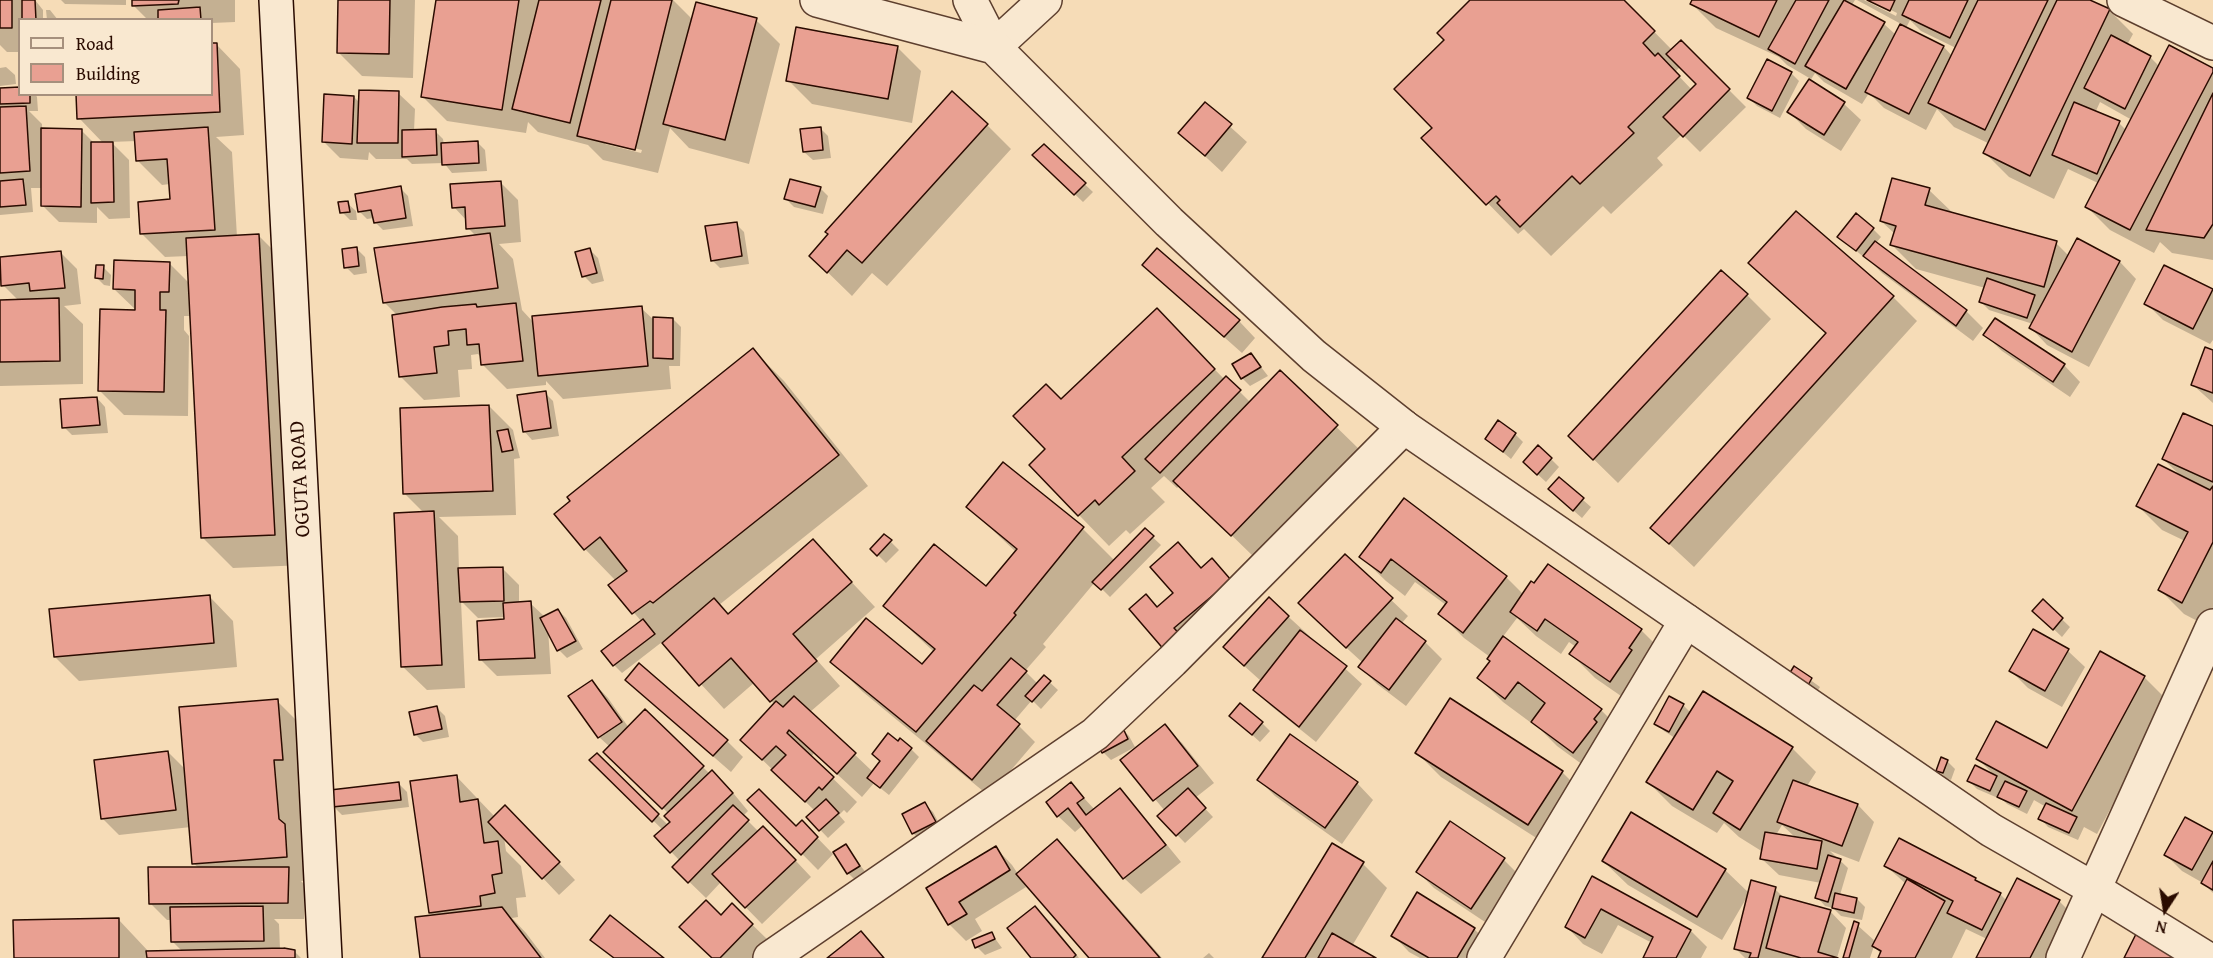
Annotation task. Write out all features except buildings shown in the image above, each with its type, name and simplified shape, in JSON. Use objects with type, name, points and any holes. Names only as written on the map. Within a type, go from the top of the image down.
[{"type":"street","name":"OGUTA ROAD","points":[[276,0],[325,958]]},
{"type":"street","points":[[817,0],[994,47]]},
{"type":"street","points":[[970,0],[994,47],[1178,230],[1314,356],[1404,426],[1991,830],[2094,889],[2206,958]]},
{"type":"street","points":[[994,47],[1045,0]]},
{"type":"street","points":[[2124,0],[2213,43]]},
{"type":"street","points":[[770,958],[1095,734],[1172,661],[1404,426]]},
{"type":"street","points":[[1484,958],[1686,621]]},
{"type":"street","points":[[2063,958],[2213,626]]}]
